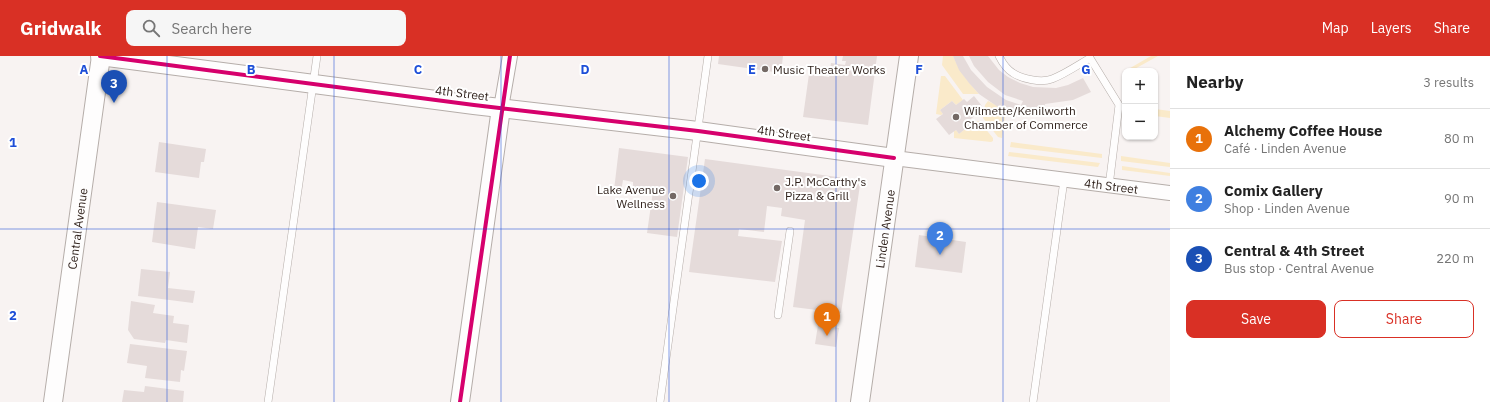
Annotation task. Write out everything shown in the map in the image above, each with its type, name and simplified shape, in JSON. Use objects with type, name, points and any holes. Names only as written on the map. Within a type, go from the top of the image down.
[{"type":"street","name":"4th Street","points":[[101,56],[501,108],[698,131],[894,158],[1170,193]]},
{"type":"street","name":"Central Avenue","points":[[53,402],[101,56]]},
{"type":"street","points":[[460,402],[501,108],[510,56]]},
{"type":"street","name":"Linden Avenue","points":[[860,402],[909,56]]},
{"type":"lane","points":[[268,402],[317,56]]},
{"type":"lane","points":[[660,402],[708,56]]},
{"type":"lane","points":[[999,56],[1005,66],[1013,73],[1024,78],[1043,80],[1051,80],[1090,58],[1119,106],[1109,186]]},
{"type":"lane","points":[[1033,402],[1064,180]]},
{"type":"lane","points":[[778,315],[790,231]]},
{"type":"shaded area","points":[[943,56],[953,56],[964,76],[979,94],[963,94],[942,65]]},
{"type":"shaded area","points":[[1151,56],[1158,56],[1136,68],[1130,68]]},
{"type":"shaded area","points":[[941,76],[945,76],[963,100],[956,105],[952,101],[940,110],[943,114],[941,115],[936,114]]},
{"type":"shaded area","points":[[988,101],[1006,110],[1002,138],[998,137],[983,118],[985,105]]},
{"type":"shaded area","points":[[1158,109],[1170,111],[1170,118],[1158,116]]},
{"type":"shaded area","points":[[975,121],[979,121],[993,138],[993,141],[954,138],[954,131],[956,130],[959,134]]},
{"type":"shaded area","points":[[1011,142],[1102,154],[1102,158],[1010,147]]},
{"type":"shaded area","points":[[1009,152],[1100,163],[1098,167],[1008,156]]},
{"type":"shaded area","points":[[1121,156],[1170,163],[1170,167],[1121,161]]},
{"type":"shaded area","points":[[1122,166],[1170,173],[1170,176],[1122,170]]},
{"type":"building","name":"Music Theater Works","points":[[719,56],[783,56],[781,73],[718,64]]},
{"type":"building","points":[[843,56],[877,56],[868,125],[803,117],[809,74],[829,77],[831,63],[845,65],[846,61],[842,61]]},
{"type":"building","points":[[953,56],[963,56],[971,70],[987,87],[1006,100],[1021,105],[1023,101],[1005,95],[988,82],[974,66],[969,56],[988,56],[999,70],[1008,77],[1033,87],[1056,88],[1068,85],[1083,78],[1091,92],[1073,100],[1045,104],[1045,114],[1020,111],[1019,115],[998,107],[979,94],[959,70]]},
{"type":"building","name":"Wilmette/Kenilworth Chamber of Commerce","points":[[974,96],[982,106],[974,111],[977,114],[967,122],[970,125],[959,134],[956,130],[949,135],[936,119],[943,114],[940,110],[952,101],[956,105],[964,99],[967,102]]},
{"type":"building","points":[[159,142],[206,149],[204,162],[201,162],[199,178],[155,172]]},
{"type":"building","points":[[619,148],[688,157],[677,237],[647,233],[653,191],[633,189],[633,182],[623,180],[621,192],[614,190]]},
{"type":"building","points":[[705,159],[852,179],[860,185],[841,313],[793,307],[805,220],[781,216],[782,208],[767,206],[764,232],[739,229],[738,236],[782,241],[775,282],[689,272]]},
{"type":"building","points":[[157,202],[216,210],[213,229],[198,227],[195,249],[152,242]]},
{"type":"building","points":[[919,235],[966,242],[962,273],[915,267]]},
{"type":"building","points":[[141,269],[170,272],[168,288],[195,291],[193,303],[138,296]]},
{"type":"building","points":[[131,301],[155,305],[153,313],[174,316],[173,323],[189,325],[187,343],[166,340],[165,343],[134,339],[128,330]]},
{"type":"building","points":[[818,325],[839,328],[836,347],[815,344]]},
{"type":"building","points":[[130,344],[187,351],[184,371],[181,370],[180,382],[145,378],[147,366],[127,363]]},
{"type":"building","points":[[145,386],[184,391],[183,402],[122,402],[124,390],[144,392]]},
{"type":"cycle path","points":[[100,56],[474,105],[698,131],[894,158]]},
{"type":"cycle path","points":[[460,402],[510,56]]},
{"type":"place","name":"Music Theater Works","points":[[765,69]]},
{"type":"place","name":"Central & 4th Street","points":[[114,103]]},
{"type":"place","name":"Wilmette/Kenilworth Chamber of Commerce","points":[[956,117]]},
{"type":"place","name":"J.P. McCarthy's Pizza & Grill","points":[[777,188]]},
{"type":"place","name":"Lake Avenue Wellness","points":[[673,196]]},
{"type":"place","name":"Comix Gallery","points":[[940,255]]},
{"type":"place","name":"Alchemy Coffee House","points":[[827,336]]}]
